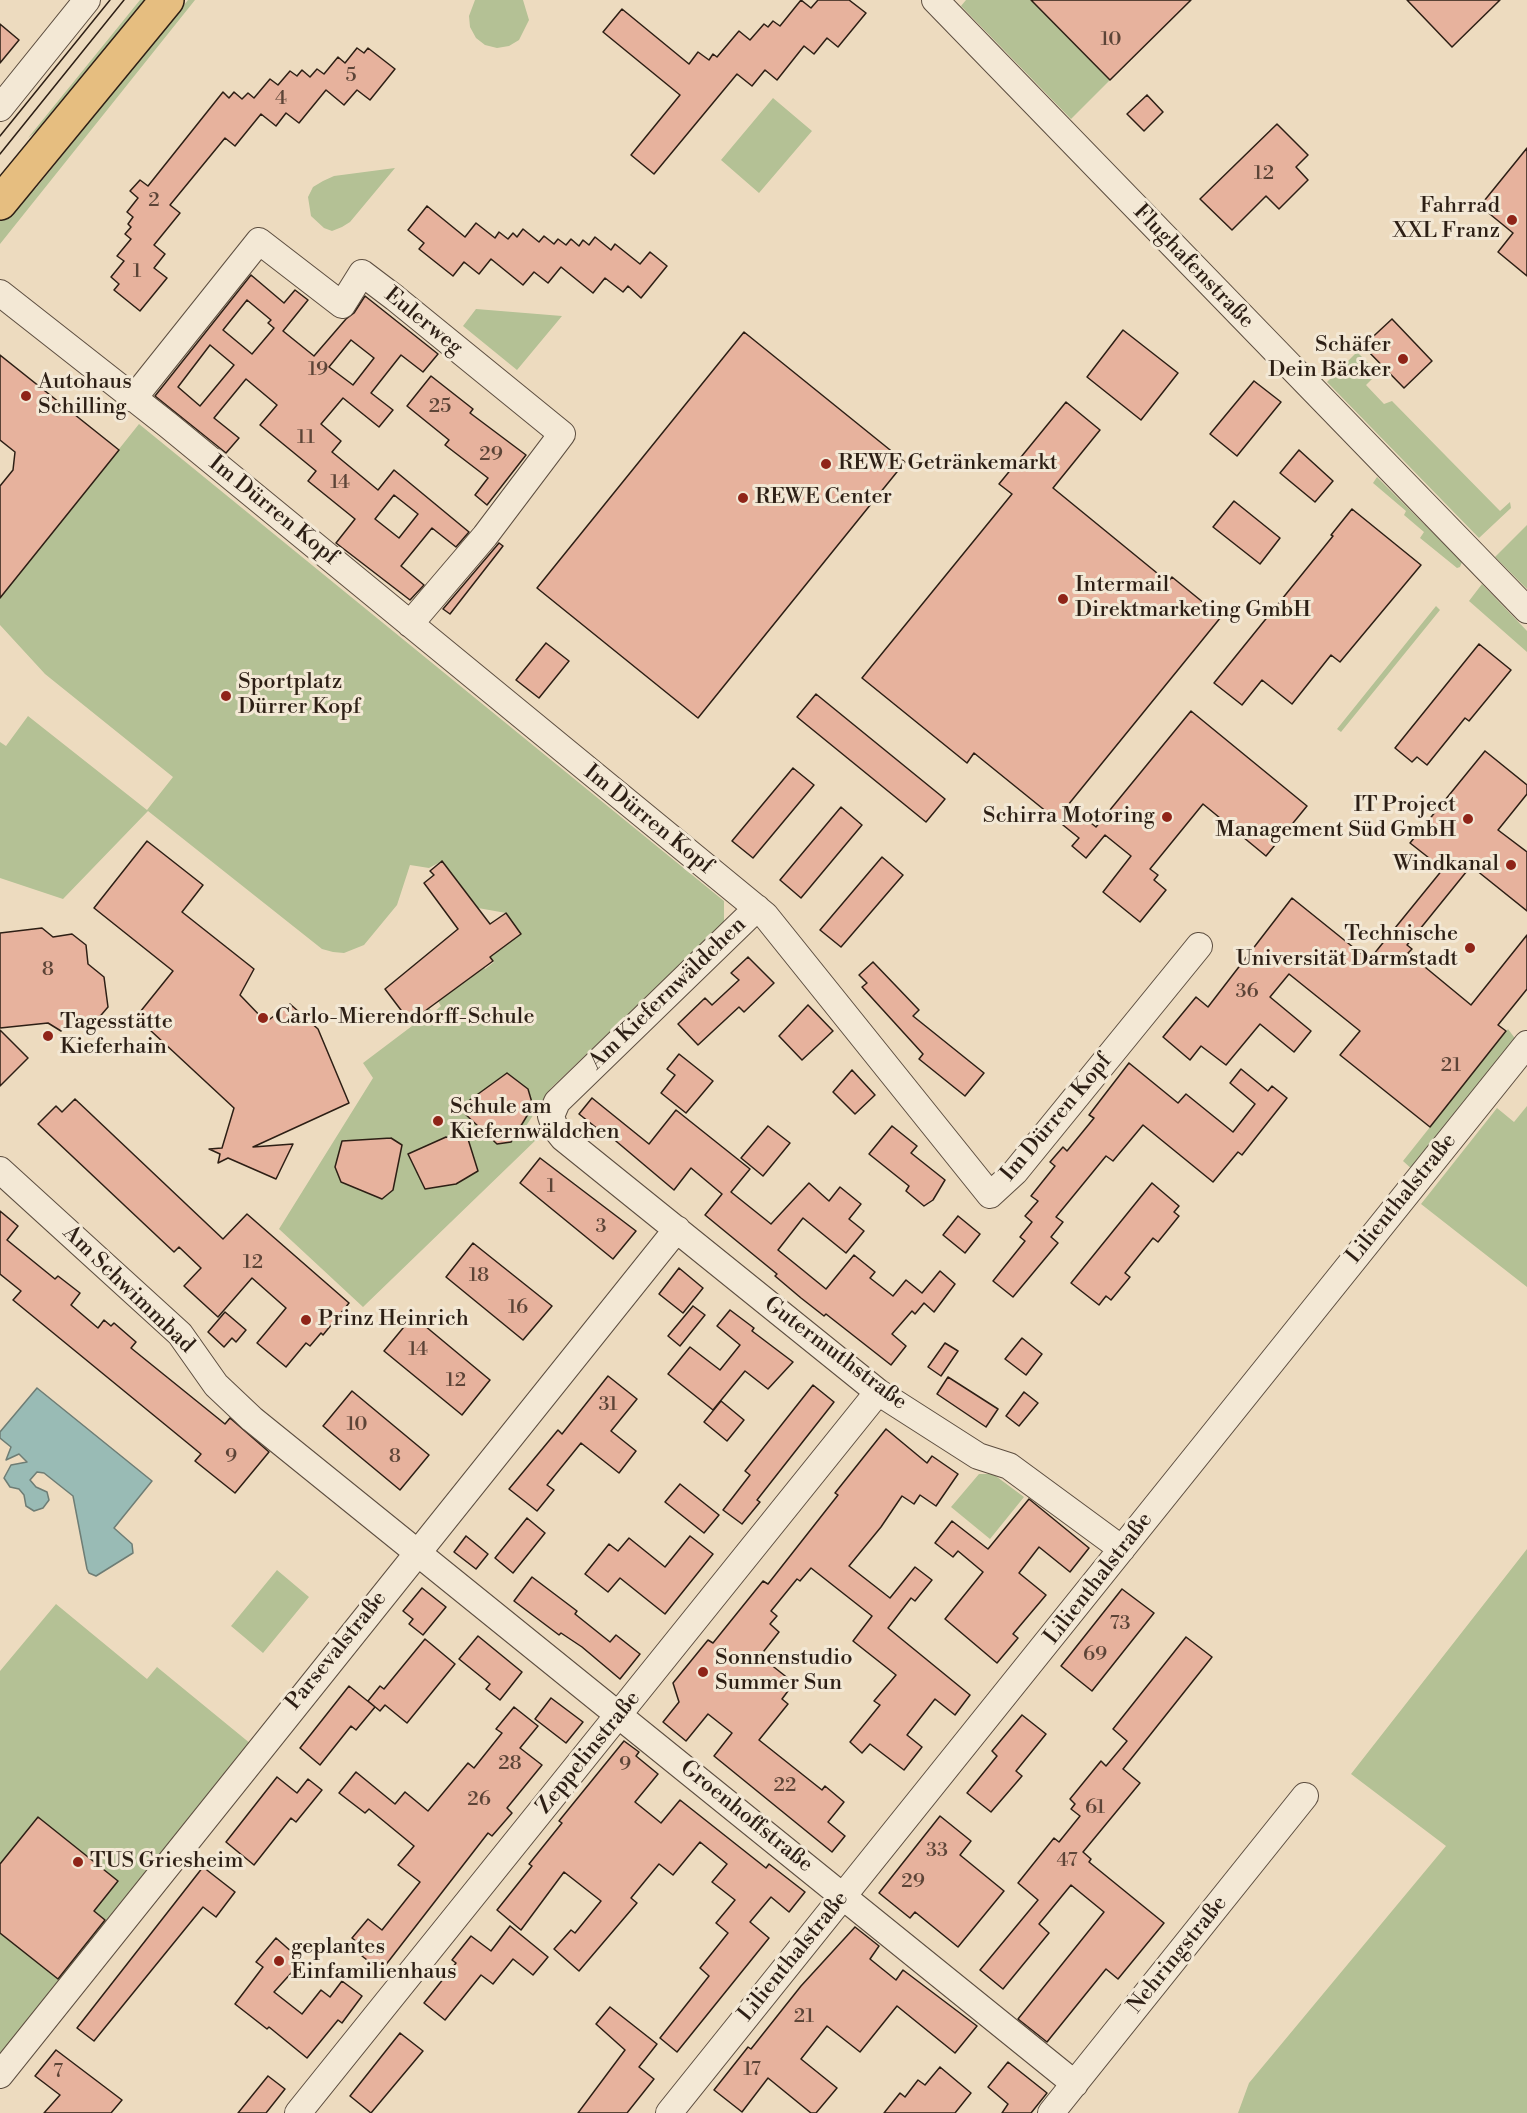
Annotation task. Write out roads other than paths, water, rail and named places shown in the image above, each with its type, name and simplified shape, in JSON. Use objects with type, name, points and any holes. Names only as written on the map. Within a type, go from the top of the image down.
[{"type":"main road","points":[[0,203],[167,0]]},
{"type":"street","points":[[0,108],[87,0]]},
{"type":"street","name":"Flughafenstraße","points":[[935,0],[1527,610]]},
{"type":"street","name":"Eulerweg","points":[[133,399],[259,241],[342,304],[362,273],[451,343],[562,434],[485,536],[410,624]]},
{"type":"street","name":"Im Dürren Kopf","points":[[0,293],[133,399],[168,424],[757,908],[785,937],[990,1195],[1015,1172],[1199,946]]},
{"type":"street","name":"Am Kiefernwäldchen","points":[[563,1138],[552,1120],[552,1111],[557,1102],[757,908]]},
{"type":"street","name":"Lilienthalstraße","points":[[669,2113],[1527,1044]]},
{"type":"street","name":"Gutermuthstraße","points":[[563,1138],[878,1392],[978,1456],[1009,1466],[1122,1549]]},
{"type":"street","name":"Am Schwimmbad","points":[[0,1170],[180,1334],[216,1385],[231,1401],[417,1552]]},
{"type":"street","name":"Parsevalstraße","points":[[0,2075],[676,1229]]},
{"type":"street","name":"Zeppelinstraße","points":[[298,2113],[878,1392]]},
{"type":"street","name":"Groenhoffstraße","points":[[417,1552],[1074,2084]]},
{"type":"street","name":"Nehringstraße","points":[[1051,2113],[1305,1796]]},
{"type":"water","points":[[37,1388],[152,1481],[114,1528],[132,1544],[133,1553],[96,1576],[89,1573],[87,1569],[73,1496],[44,1473],[37,1472],[30,1480],[36,1487],[47,1492],[49,1500],[43,1508],[34,1511],[26,1506],[24,1495],[19,1489],[10,1487],[4,1478],[11,1465],[27,1462],[19,1454],[6,1460],[11,1447],[0,1438],[0,1432]]},
{"type":"tram line","points":[[0,136],[110,0]]},
{"type":"tram line","points":[[0,154],[124,0]]},
{"type":"place","name":"Fahrrad XXL Franz","points":[[1512,220]]},
{"type":"place","name":"Schäfer Dein Bäcker","points":[[1403,359]]},
{"type":"place","name":"Autohaus Schilling","points":[[26,396]]},
{"type":"place","name":"REWE Getränkemarkt","points":[[826,464]]},
{"type":"place","name":"REWE Center","points":[[743,498]]},
{"type":"place","name":"Intermail Direktmarketing GmbH","points":[[1063,599]]},
{"type":"place","name":"Sportplatz Dürrer Kopf","points":[[226,696]]},
{"type":"place","name":"Schirra Motoring","points":[[1167,817]]},
{"type":"place","name":"IT Project Management Süd GmbH","points":[[1468,819]]},
{"type":"place","name":"Windkanal","points":[[1511,865]]},
{"type":"place","name":"Technische Universität Darmstadt","points":[[1470,948]]},
{"type":"place","name":"Carlo-Mierendorff-Schule","points":[[263,1018]]},
{"type":"place","name":"Tagesstätte Kieferhain","points":[[48,1036]]},
{"type":"place","name":"Schule am Kiefernwäldchen","points":[[438,1121]]},
{"type":"place","name":"Prinz Heinrich","points":[[306,1320]]},
{"type":"place","name":"Sonnenstudio Summer Sun","points":[[703,1672]]},
{"type":"place","name":"TUS Griesheim","points":[[78,1862]]},
{"type":"place","name":"geplantes Einfamilienhaus","points":[[279,1961]]}]
